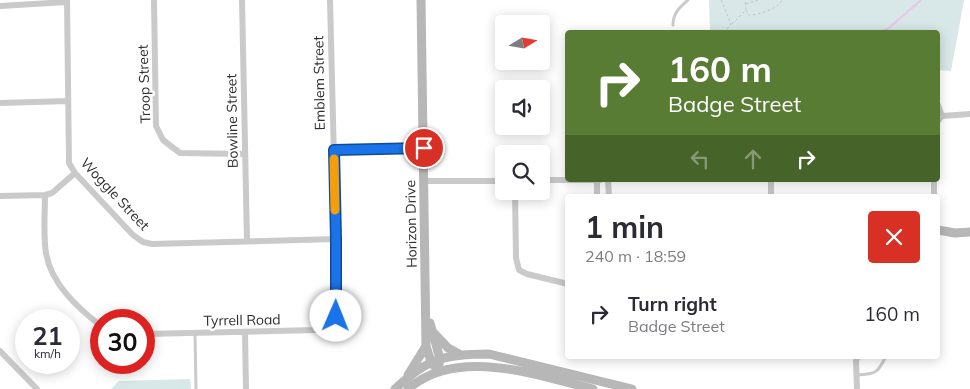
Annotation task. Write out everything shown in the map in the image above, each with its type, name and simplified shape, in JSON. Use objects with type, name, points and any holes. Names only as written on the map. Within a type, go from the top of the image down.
[{"type":"main road","name":"Horizon Drive","points":[[421,0],[426,346],[436,360]]},
{"type":"main road","points":[[940,230],[955,233],[970,232]]},
{"type":"main road","name":"Horizon Drive","points":[[426,298],[439,372]]},
{"type":"main road","points":[[430,328],[448,348],[459,354]]},
{"type":"main road","points":[[407,378],[426,346]]},
{"type":"main road","points":[[395,389],[407,378],[436,360],[459,354],[489,354],[632,389]]},
{"type":"main road","points":[[408,389],[439,372],[471,366],[488,366],[516,371],[593,389]]},
{"type":"street","name":"Troop Street","points":[[154,0],[156,126],[163,140],[180,153],[244,154]]},
{"type":"street","name":"Bowline Street","points":[[242,0],[247,241]]},
{"type":"street","name":"Emblem Street","points":[[330,0],[336,316]]},
{"type":"street","points":[[0,6],[67,1]]},
{"type":"street","name":"Woggle Street","points":[[67,1],[69,163],[74,173],[133,235],[143,242],[152,244],[336,239]]},
{"type":"street","points":[[0,103],[68,101]]},
{"type":"street","points":[[940,119],[970,114]]},
{"type":"street","points":[[334,150],[424,148]]},
{"type":"street","points":[[0,196],[45,195],[52,193],[74,173]]},
{"type":"street","points":[[550,180],[565,180]]},
{"type":"street","points":[[424,182],[495,181]]},
{"type":"street","points":[[45,195],[46,253],[53,275],[90,317]]},
{"type":"street","points":[[515,200],[516,258],[519,270],[527,274],[565,283]]},
{"type":"street","name":"Tyrrell Road","points":[[155,334],[316,330],[324,329],[336,316]]},
{"type":"street","points":[[245,332],[246,389]]},
{"type":"street","points":[[0,351],[36,389]]},
{"type":"street","points":[[857,359],[857,389]]},
{"type":"lane","points":[[673,25],[676,10],[688,0]]},
{"type":"lane","points":[[195,333],[196,389]]},
{"type":"lane","points":[[856,375],[872,374],[879,370],[884,359]]},
{"type":"path","points":[[721,0],[732,24]]},
{"type":"path","points":[[745,0],[746,10],[749,15],[759,14],[779,5],[782,0]]},
{"type":"path","points":[[746,4],[758,0]]},
{"type":"path","points":[[728,30],[746,10]]},
{"type":"shaded area","points":[[709,0],[964,0],[951,71],[940,70],[940,30],[710,30]]},
{"type":"shaded area","points":[[190,379],[191,389],[111,389],[119,381]]},
{"type":"waterway","points":[[884,30],[921,0]]},
{"type":"slow traffic","points":[[334,159],[335,210]]},
{"type":"route","points":[[336,316],[334,150],[424,148]]}]
